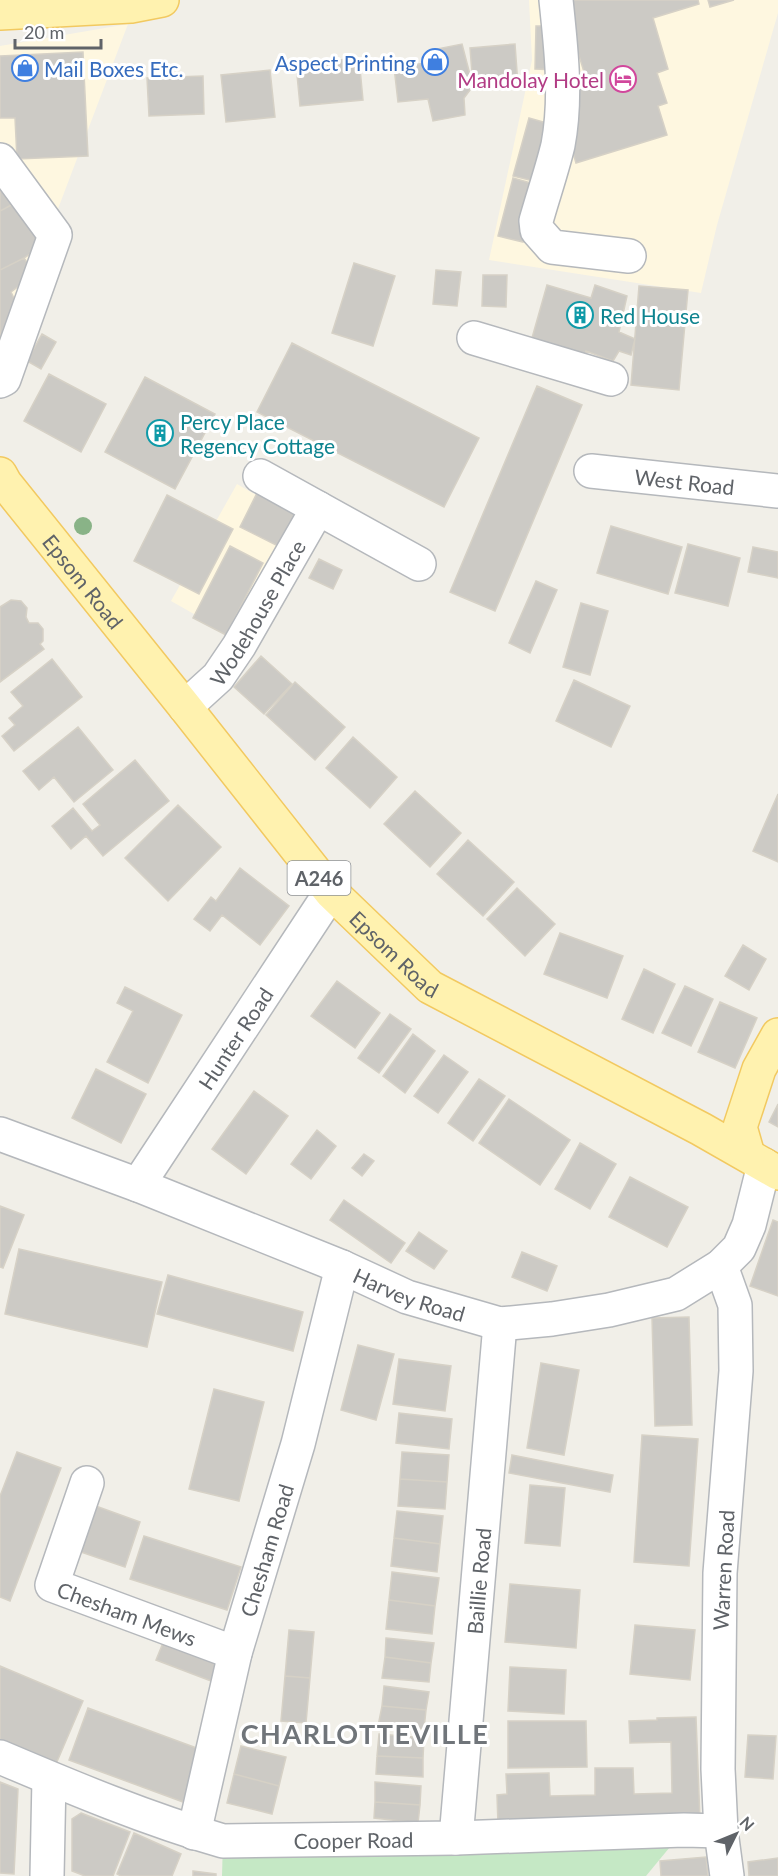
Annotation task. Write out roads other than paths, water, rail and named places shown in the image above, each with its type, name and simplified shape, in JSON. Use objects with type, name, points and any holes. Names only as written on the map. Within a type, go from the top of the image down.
[{"type":"main road","points":[[0,13],[131,6],[162,0]]},
{"type":"main road","name":"Epsom Road","points":[[0,474],[331,892],[430,987],[763,1164]]},
{"type":"main road","points":[[763,1164],[740,1127],[759,1069],[778,1035]]},
{"type":"street","points":[[556,0],[563,67],[558,144],[536,221],[537,230],[552,247],[629,256]]},
{"type":"street","points":[[0,160],[55,235],[3,379],[0,381]]},
{"type":"street","points":[[474,338],[610,379]]},
{"type":"street","name":"West Road","points":[[591,471],[778,491]]},
{"type":"street","points":[[260,476],[419,564]]},
{"type":"street","name":"Wodehouse Place","points":[[185,707],[218,677],[239,646],[318,508]]},
{"type":"street","name":"Hunter Road","points":[[138,1185],[331,892]]},
{"type":"street","name":"Harvey Road","points":[[0,1134],[138,1185],[342,1267],[407,1297],[500,1324],[609,1310],[676,1294],[721,1266],[739,1248],[749,1225],[763,1164]]},
{"type":"street","name":"Warren Road","points":[[721,1266],[735,1305],[736,1371],[720,1573],[718,1769],[721,1831],[727,1876]]},
{"type":"street","name":"Chesham Road","points":[[194,1833],[236,1653],[298,1444],[342,1267]]},
{"type":"street","name":"Baillie Road","points":[[456,1838],[500,1324]]},
{"type":"street","name":"Chesham Mews","points":[[87,1483],[52,1585],[236,1653]]},
{"type":"street","name":"Cooper Road","points":[[0,1757],[194,1833],[223,1841],[721,1831]]},
{"type":"street","points":[[47,1876],[49,1778]]},
{"type":"place","name":"Aspect Printing","points":[[435,62]]},
{"type":"place","name":"Mail Boxes Etc.","points":[[25,68]]},
{"type":"place","name":"Mandolay Hotel","points":[[623,79]]},
{"type":"place","name":"Red House","points":[[580,315]]},
{"type":"place","name":"Percy Place Regency Cottage","points":[[160,433]]},
{"type":"district","name":"CHARLOTTEVILLE","points":[[365,1733]]}]
